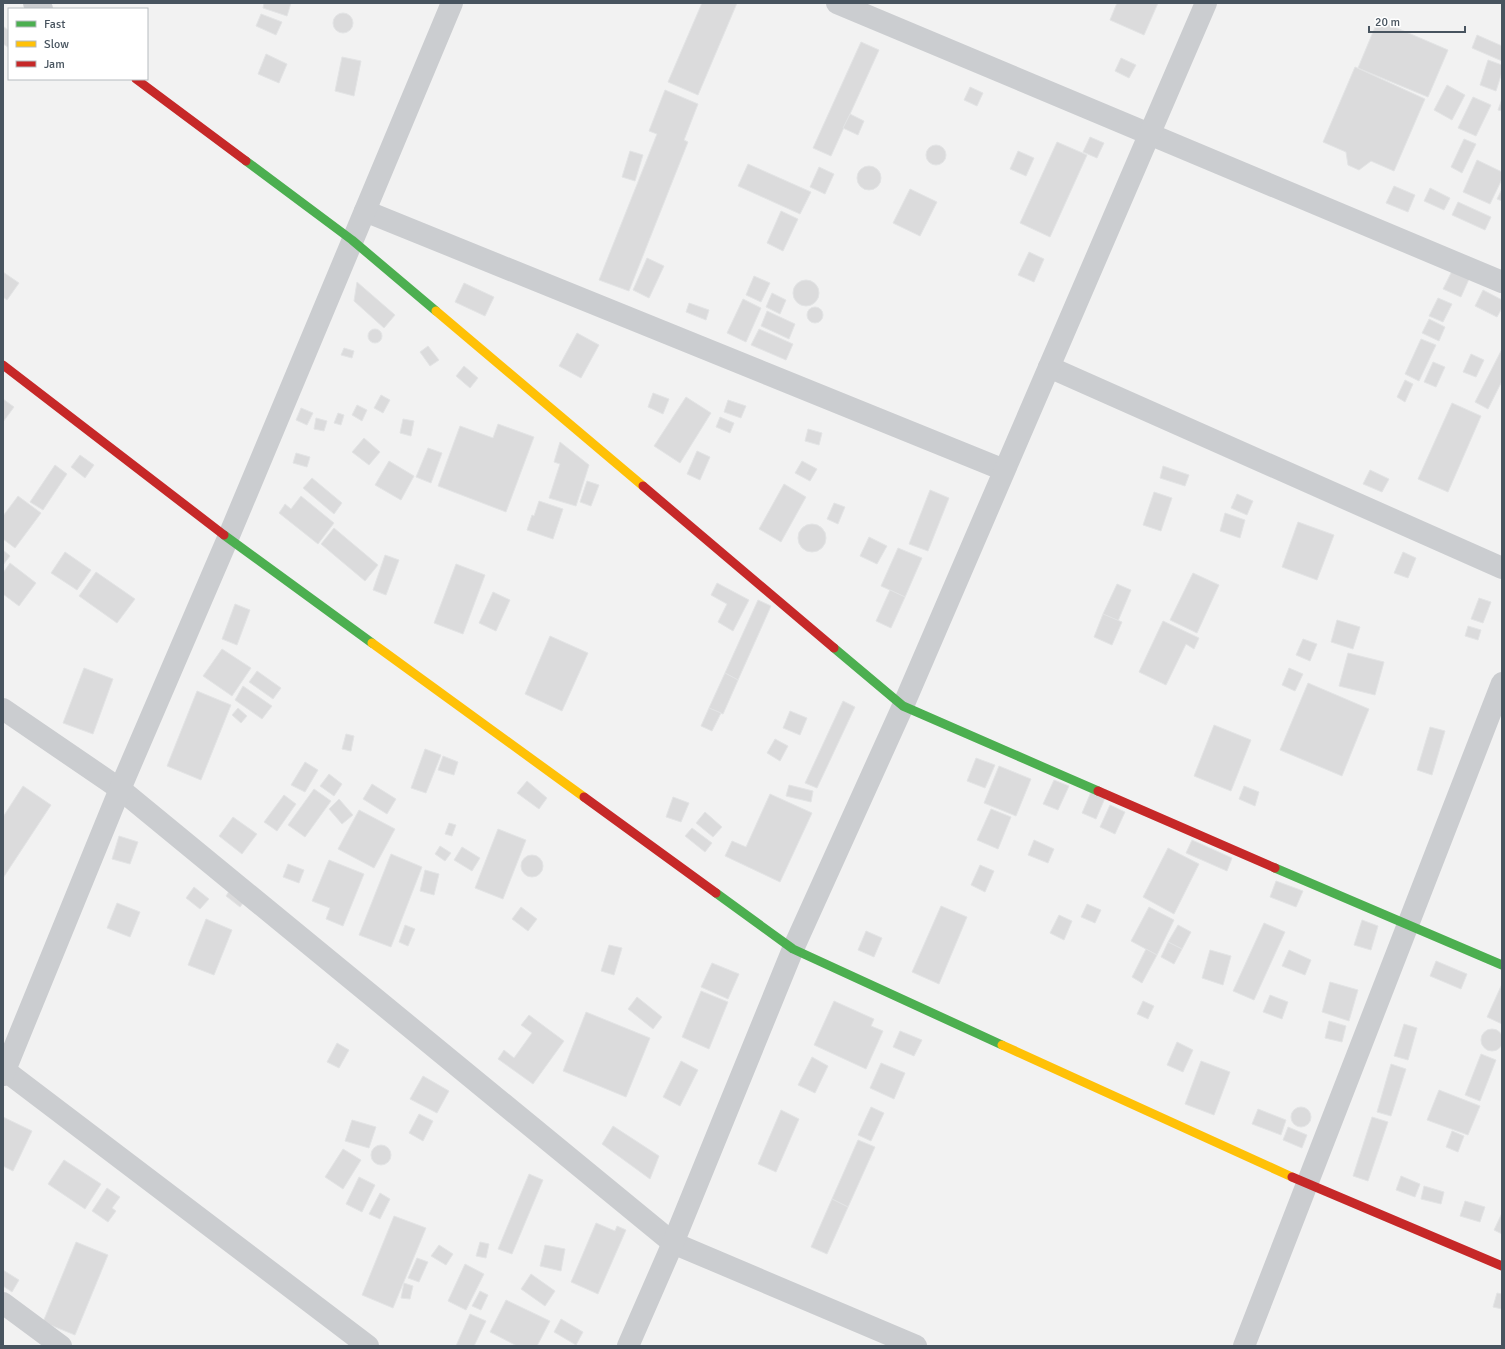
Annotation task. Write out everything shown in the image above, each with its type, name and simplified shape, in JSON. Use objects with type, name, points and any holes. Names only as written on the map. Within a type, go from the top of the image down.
[{"type":"street","points":[[368,1346],[4,1071],[120,789],[228,538],[452,3]]},
{"type":"street","points":[[837,3],[1502,282]]},
{"type":"street","points":[[628,1346],[673,1243],[793,949],[903,706],[1206,3]]},
{"type":"street","points":[[137,80],[352,240],[903,706],[1276,869],[1502,965]]},
{"type":"street","points":[[365,211],[1004,470]]},
{"type":"street","points":[[3,365],[228,538],[793,949],[1307,1184],[1502,1266]]},
{"type":"street","points":[[1049,367],[1502,568]]},
{"type":"street","points":[[1244,1346],[1502,683]]},
{"type":"street","points":[[3,709],[120,789],[673,1243],[916,1346]]},
{"type":"street","points":[[3,1303],[61,1346]]},
{"type":"building","points":[[264,3],[291,3],[287,16],[263,8]]},
{"type":"building","points":[[702,3],[737,3],[698,95],[668,82]]},
{"type":"building","points":[[1117,3],[1158,3],[1144,35],[1110,20]]},
{"type":"building","points":[[343,13],[350,16],[353,23],[350,30],[343,33],[336,30],[333,23],[336,16]]},
{"type":"building","points":[[261,14],[282,22],[276,35],[256,26]]},
{"type":"building","points":[[1378,20],[1448,50],[1428,97],[1358,68]]},
{"type":"building","points":[[3,26],[8,30],[8,47],[3,44]]},
{"type":"building","points":[[1477,35],[1502,46],[1502,61],[1472,48]]},
{"type":"building","points":[[861,42],[879,50],[831,156],[813,148]]},
{"type":"building","points":[[266,54],[287,64],[279,83],[258,74]]},
{"type":"building","points":[[342,57],[361,61],[354,96],[335,91]]},
{"type":"building","points":[[1121,58],[1136,65],[1129,78],[1115,71]]},
{"type":"building","points":[[1488,60],[1502,65],[1502,72],[1496,91],[1480,85]]},
{"type":"building","points":[[1355,67],[1425,99],[1394,171],[1371,161],[1359,170],[1348,165],[1346,152],[1323,142]]},
{"type":"building","points":[[1447,85],[1465,95],[1452,120],[1434,110]]},
{"type":"building","points":[[970,87],[983,93],[977,106],[964,100]]},
{"type":"building","points":[[665,90],[698,104],[684,140],[688,142],[629,291],[599,280],[657,134],[649,131]]},
{"type":"building","points":[[1473,97],[1491,105],[1476,136],[1458,128]]},
{"type":"building","points":[[1502,99],[1502,111],[1498,110]]},
{"type":"building","points":[[850,114],[864,121],[858,135],[843,128]]},
{"type":"building","points":[[1090,137],[1104,143],[1097,158],[1083,152]]},
{"type":"building","points":[[1464,139],[1476,144],[1462,173],[1451,167]]},
{"type":"building","points":[[1057,142],[1087,155],[1050,237],[1020,223]]},
{"type":"building","points":[[936,145],[943,148],[946,155],[943,162],[936,165],[929,162],[926,155],[929,148]]},
{"type":"building","points":[[630,151],[643,155],[635,181],[622,177]]},
{"type":"building","points":[[1018,151],[1034,158],[1026,176],[1010,169]]},
{"type":"building","points":[[1477,160],[1502,172],[1502,179],[1490,204],[1463,192]]},
{"type":"building","points":[[748,164],[811,192],[800,214],[738,186]]},
{"type":"building","points":[[869,166],[878,169],[881,178],[878,187],[869,190],[860,187],[857,178],[860,169]]},
{"type":"building","points":[[819,167],[834,174],[825,194],[810,187]]},
{"type":"building","points":[[1394,186],[1415,195],[1408,212],[1386,203]]},
{"type":"building","points":[[1430,188],[1450,198],[1444,210],[1424,201]]},
{"type":"building","points":[[910,189],[937,202],[920,236],[893,223]]},
{"type":"building","points":[[1502,189],[1502,201],[1497,199]]},
{"type":"building","points":[[1458,202],[1491,217],[1485,230],[1452,215]]},
{"type":"building","points":[[781,211],[798,219],[783,251],[767,243]]},
{"type":"building","points":[[1029,252],[1044,259],[1034,282],[1018,275]]},
{"type":"building","points":[[647,258],[664,266],[649,298],[633,290]]},
{"type":"building","points":[[1452,271],[1469,279],[1461,297],[1443,289]]},
{"type":"building","points":[[3,272],[19,283],[7,300],[3,297]]},
{"type":"building","points":[[754,276],[770,283],[761,302],[746,295]]},
{"type":"building","points":[[806,280],[815,284],[819,293],[815,302],[806,306],[797,302],[793,293],[797,284]]},
{"type":"building","points":[[357,282],[395,315],[384,328],[354,301]]},
{"type":"building","points":[[464,283],[494,297],[485,316],[455,302]]},
{"type":"building","points":[[1483,290],[1502,300],[1502,308],[1497,317],[1475,306]]},
{"type":"building","points":[[772,293],[786,300],[780,314],[766,307]]},
{"type":"building","points":[[1438,298],[1452,304],[1443,322],[1429,316]]},
{"type":"building","points":[[743,299],[761,308],[746,342],[727,333]]},
{"type":"building","points":[[689,303],[709,310],[706,320],[686,312]]},
{"type":"building","points":[[815,307],[821,309],[823,315],[821,321],[815,323],[809,321],[807,315],[809,309]]},
{"type":"building","points":[[767,311],[795,324],[789,339],[761,326]]},
{"type":"building","points":[[1429,319],[1445,327],[1439,341],[1422,333]]},
{"type":"building","points":[[372,329],[378,329],[382,333],[382,339],[378,343],[372,343],[368,339],[368,333]]},
{"type":"building","points":[[759,329],[793,344],[786,360],[751,345]]},
{"type":"building","points":[[577,333],[599,345],[581,378],[559,366]]},
{"type":"building","points":[[1421,339],[1436,345],[1419,381],[1405,374]]},
{"type":"building","points":[[428,346],[439,360],[430,366],[420,352]]},
{"type":"building","points":[[344,348],[354,351],[352,358],[341,355]]},
{"type":"building","points":[[1502,349],[1502,381],[1488,409],[1475,402]]},
{"type":"building","points":[[1471,354],[1484,360],[1476,377],[1463,372]]},
{"type":"building","points":[[1433,362],[1445,367],[1436,387],[1424,382]]},
{"type":"building","points":[[464,366],[478,378],[470,388],[456,376]]},
{"type":"building","points":[[1405,380],[1413,384],[1405,402],[1397,397]]},
{"type":"building","points":[[653,393],[669,399],[663,414],[648,407]]},
{"type":"building","points":[[381,395],[390,400],[383,413],[374,408]]},
{"type":"building","points":[[686,397],[711,413],[680,463],[654,446]]},
{"type":"building","points":[[3,399],[14,407],[3,422]]},
{"type":"building","points":[[728,400],[746,406],[741,418],[724,412]]},
{"type":"building","points":[[1452,403],[1481,416],[1448,492],[1418,479]]},
{"type":"building","points":[[357,405],[367,410],[362,421],[352,415]]},
{"type":"building","points":[[301,408],[313,413],[307,425],[296,420]]},
{"type":"building","points":[[338,413],[344,415],[341,425],[334,423]]},
{"type":"building","points":[[720,417],[734,423],[730,433],[716,427]]},
{"type":"building","points":[[316,418],[327,421],[324,431],[314,429]]},
{"type":"building","points":[[403,419],[414,421],[411,436],[400,433]]},
{"type":"building","points":[[498,424],[534,437],[506,512],[438,486],[460,426],[493,438]]},
{"type":"building","points":[[808,429],[822,433],[819,445],[805,441]]},
{"type":"building","points":[[364,438],[380,452],[369,465],[352,452]]},
{"type":"building","points":[[560,442],[589,465],[576,506],[549,498],[560,464],[554,462]]},
{"type":"building","points":[[428,448],[442,453],[431,483],[416,477]]},
{"type":"building","points":[[697,451],[710,457],[700,480],[687,474]]},
{"type":"building","points":[[296,453],[310,457],[307,467],[293,463]]},
{"type":"building","points":[[80,455],[94,465],[85,478],[71,467]]},
{"type":"building","points":[[389,461],[414,476],[401,500],[375,485]]},
{"type":"building","points":[[802,461],[817,469],[810,481],[795,473]]},
{"type":"building","points":[[55,465],[67,474],[43,510],[30,502]]},
{"type":"building","points":[[1163,466],[1189,475],[1185,486],[1160,478]]},
{"type":"building","points":[[1370,470],[1389,479],[1382,492],[1363,484]]},
{"type":"building","points":[[312,478],[342,503],[334,514],[303,488]]},
{"type":"building","points":[[587,481],[599,485],[591,506],[580,502]]},
{"type":"building","points":[[784,484],[806,497],[781,542],[759,529]]},
{"type":"building","points":[[930,490],[949,498],[928,551],[909,544]]},
{"type":"building","points":[[1154,492],[1172,498],[1161,531],[1143,525]]},
{"type":"building","points":[[1237,494],[1253,501],[1247,515],[1231,508]]},
{"type":"building","points":[[18,496],[41,513],[15,548],[3,539],[3,516]]},
{"type":"building","points":[[301,496],[334,523],[318,544],[279,513],[285,504],[291,509]]},
{"type":"building","points":[[539,501],[563,509],[553,539],[527,530]]},
{"type":"building","points":[[834,503],[845,507],[838,524],[827,519]]},
{"type":"building","points":[[1225,513],[1245,520],[1240,538],[1220,531]]},
{"type":"building","points":[[1298,522],[1334,535],[1317,580],[1282,567]]},
{"type":"building","points":[[812,524],[822,528],[826,538],[822,548],[812,552],[802,548],[798,538],[802,528]]},
{"type":"building","points":[[334,528],[378,565],[365,581],[321,544]]},
{"type":"building","points":[[869,537],[887,546],[877,564],[860,556]]},
{"type":"building","points":[[898,548],[922,558],[905,597],[881,586]]},
{"type":"building","points":[[3,550],[10,556],[3,565]]},
{"type":"building","points":[[65,552],[91,570],[77,590],[51,573]]},
{"type":"building","points":[[1403,552],[1416,558],[1408,578],[1394,573]]},
{"type":"building","points":[[385,555],[399,560],[386,595],[373,590]]},
{"type":"building","points":[[10,563],[36,583],[19,606],[3,594],[3,573]]},
{"type":"building","points":[[456,564],[485,575],[463,634],[434,623]]},
{"type":"building","points":[[96,572],[135,599],[117,623],[79,596]]},
{"type":"building","points":[[1193,573],[1219,585],[1197,633],[1170,620]]},
{"type":"building","points":[[717,583],[749,600],[733,631],[718,622],[727,604],[711,595]]},
{"type":"building","points":[[1117,584],[1131,590],[1118,621],[1103,614]]},
{"type":"building","points":[[890,590],[905,597],[891,628],[876,621]]},
{"type":"building","points":[[493,592],[510,600],[496,631],[479,623]]},
{"type":"building","points":[[1479,598],[1491,602],[1483,623],[1471,619]]},
{"type":"building","points":[[758,600],[771,606],[738,680],[725,673]]},
{"type":"building","points":[[235,604],[250,610],[237,645],[222,639]]},
{"type":"building","points":[[1103,614],[1122,622],[1112,645],[1094,637]]},
{"type":"building","points":[[1337,620],[1360,627],[1353,649],[1331,642]]},
{"type":"building","points":[[1163,621],[1199,638],[1194,649],[1186,644],[1166,685],[1139,672]]},
{"type":"building","points":[[1468,626],[1481,630],[1478,640],[1465,636]]},
{"type":"building","points":[[550,636],[588,653],[562,711],[525,694]]},
{"type":"building","points":[[1303,639],[1317,644],[1310,661],[1296,655]]},
{"type":"building","points":[[222,649],[251,668],[232,696],[203,676]]},
{"type":"building","points":[[1348,653],[1384,662],[1375,695],[1339,686]]},
{"type":"building","points":[[84,668],[113,679],[93,734],[63,723]]},
{"type":"building","points":[[1289,668],[1303,674],[1295,691],[1282,685]]},
{"type":"building","points":[[257,671],[281,688],[273,699],[249,682]]},
{"type":"building","points":[[725,673],[738,680],[723,714],[709,708]]},
{"type":"building","points":[[1308,683],[1369,709],[1342,776],[1280,750]]},
{"type":"building","points":[[243,686],[272,706],[262,719],[235,700]]},
{"type":"building","points":[[197,691],[231,705],[201,780],[167,766]]},
{"type":"building","points":[[843,701],[855,707],[817,788],[805,783]]},
{"type":"building","points":[[238,708],[247,716],[241,723],[232,715]]},
{"type":"building","points":[[709,708],[721,713],[712,731],[701,726]]},
{"type":"building","points":[[790,711],[807,718],[800,735],[783,728]]},
{"type":"building","points":[[1214,725],[1251,740],[1231,791],[1194,776]]},
{"type":"building","points":[[1430,727],[1445,731],[1432,775],[1417,770]]},
{"type":"building","points":[[346,734],[354,736],[351,751],[342,749]]},
{"type":"building","points":[[775,739],[788,746],[780,761],[767,753]]},
{"type":"building","points":[[425,749],[441,755],[426,793],[411,788]]},
{"type":"building","points":[[443,756],[458,762],[454,775],[438,770]]},
{"type":"building","points":[[976,758],[995,765],[985,788],[967,781]]},
{"type":"building","points":[[305,762],[318,770],[305,792],[291,785]]},
{"type":"building","points":[[999,766],[1031,779],[1016,816],[984,803]]},
{"type":"building","points":[[329,774],[342,784],[334,796],[320,786]]},
{"type":"building","points":[[1054,780],[1069,786],[1058,810],[1043,804]]},
{"type":"building","points":[[527,781],[547,798],[539,809],[517,793]]},
{"type":"building","points":[[372,784],[396,799],[387,814],[363,799]]},
{"type":"building","points":[[789,785],[813,791],[811,802],[786,796]]},
{"type":"building","points":[[23,786],[51,805],[3,878],[3,817]]},
{"type":"building","points":[[1244,786],[1259,792],[1255,806],[1239,799]]},
{"type":"building","points":[[314,789],[331,801],[305,837],[288,825]]},
{"type":"building","points":[[1091,792],[1105,798],[1096,819],[1082,813]]},
{"type":"building","points":[[770,794],[812,813],[780,882],[725,856],[732,841],[746,847]]},
{"type":"building","points":[[284,795],[296,804],[277,831],[264,822]]},
{"type":"building","points":[[673,797],[689,803],[681,822],[666,817]]},
{"type":"building","points":[[339,799],[353,815],[342,824],[329,809]]},
{"type":"building","points":[[1110,805],[1125,812],[1115,834],[1100,827]]},
{"type":"building","points":[[991,809],[1011,817],[998,849],[977,840]]},
{"type":"building","points":[[359,810],[395,829],[374,868],[338,849]]},
{"type":"building","points":[[705,812],[722,827],[713,837],[696,823]]},
{"type":"building","points":[[233,817],[257,834],[242,854],[219,836]]},
{"type":"building","points":[[449,823],[456,825],[452,836],[445,834]]},
{"type":"building","points":[[692,828],[712,843],[705,852],[685,836]]},
{"type":"building","points":[[498,829],[526,840],[503,899],[475,888]]},
{"type":"building","points":[[119,836],[138,842],[130,864],[112,859]]},
{"type":"building","points":[[1034,840],[1054,849],[1048,863],[1028,855]]},
{"type":"building","points":[[1192,840],[1232,858],[1227,871],[1186,853]]},
{"type":"building","points":[[440,846],[451,853],[445,861],[435,854]]},
{"type":"building","points":[[462,847],[480,858],[472,871],[454,860]]},
{"type":"building","points":[[1168,848],[1199,864],[1174,914],[1143,897]]},
{"type":"building","points":[[391,854],[422,867],[391,947],[359,935]]},
{"type":"building","points":[[532,855],[540,858],[543,866],[540,874],[532,877],[524,874],[521,866],[524,858]]},
{"type":"building","points":[[329,860],[364,874],[343,926],[326,919],[330,908],[312,901]]},
{"type":"building","points":[[288,864],[304,870],[299,883],[283,877]]},
{"type":"building","points":[[980,865],[994,871],[985,892],[971,885]]},
{"type":"building","points":[[425,870],[439,874],[434,895],[420,891]]},
{"type":"building","points":[[1276,881],[1303,891],[1296,907],[1270,897]]},
{"type":"building","points":[[194,887],[209,899],[200,909],[186,898]]},
{"type":"building","points":[[232,887],[247,898],[240,907],[226,896]]},
{"type":"building","points":[[117,903],[140,912],[130,937],[107,928]]},
{"type":"building","points":[[1087,904],[1101,910],[1095,923],[1081,917]]},
{"type":"building","points":[[941,906],[967,917],[939,984],[912,972]]},
{"type":"building","points":[[521,907],[537,919],[528,931],[512,919]]},
{"type":"building","points":[[1149,907],[1174,920],[1157,955],[1131,941]]},
{"type":"building","points":[[1059,915],[1072,921],[1064,940],[1050,933]]},
{"type":"building","points":[[206,919],[232,930],[214,975],[188,965]]},
{"type":"building","points":[[1362,920],[1378,926],[1371,950],[1354,945]]},
{"type":"building","points":[[1264,923],[1285,932],[1254,1000],[1233,991]]},
{"type":"building","points":[[405,925],[415,929],[408,946],[399,942]]},
{"type":"building","points":[[1178,925],[1191,932],[1182,949],[1168,942]]},
{"type":"building","points":[[866,931],[882,938],[874,957],[858,950]]},
{"type":"building","points":[[1168,942],[1182,949],[1174,964],[1161,957]]},
{"type":"building","points":[[609,945],[622,948],[614,975],[601,971]]},
{"type":"building","points":[[1146,949],[1157,955],[1142,983],[1132,977]]},
{"type":"building","points":[[1210,950],[1231,956],[1223,985],[1202,978]]},
{"type":"building","points":[[1289,950],[1311,960],[1305,975],[1282,966]]},
{"type":"building","points":[[1436,961],[1467,974],[1461,989],[1430,976]]},
{"type":"building","points":[[712,963],[739,974],[728,999],[701,987]]},
{"type":"building","points":[[1330,982],[1358,990],[1349,1021],[1322,1012]]},
{"type":"building","points":[[1502,984],[1502,1024],[1487,1017]]},
{"type":"building","points":[[701,991],[728,1002],[709,1049],[682,1037]]},
{"type":"building","points":[[1270,995],[1288,1002],[1282,1019],[1263,1012]]},
{"type":"building","points":[[637,997],[662,1017],[653,1029],[628,1009]]},
{"type":"building","points":[[834,1001],[874,1019],[871,1026],[883,1031],[866,1069],[814,1045]]},
{"type":"building","points":[[1143,1001],[1154,1006],[1148,1019],[1137,1014]]},
{"type":"building","points":[[586,1012],[650,1038],[626,1097],[563,1071]]},
{"type":"building","points":[[529,1015],[564,1041],[533,1084],[498,1059],[504,1050],[514,1058],[532,1033],[521,1025]]},
{"type":"building","points":[[1329,1021],[1346,1026],[1342,1042],[1325,1038]]},
{"type":"building","points":[[1404,1024],[1417,1028],[1408,1060],[1394,1056]]},
{"type":"building","points":[[1492,1029],[1500,1032],[1503,1040],[1500,1048],[1492,1051],[1484,1048],[1481,1040],[1484,1032]]},
{"type":"building","points":[[900,1031],[922,1040],[914,1056],[893,1047]]},
{"type":"building","points":[[1177,1042],[1193,1050],[1183,1072],[1167,1065]]},
{"type":"building","points":[[337,1043],[349,1050],[339,1068],[327,1062]]},
{"type":"building","points":[[1481,1054],[1496,1060],[1480,1101],[1465,1095]]},
{"type":"building","points":[[812,1057],[828,1066],[815,1093],[798,1085]]},
{"type":"building","points":[[681,1061],[698,1070],[680,1106],[663,1097]]},
{"type":"building","points":[[1201,1061],[1230,1072],[1214,1115],[1185,1104]]},
{"type":"building","points":[[881,1063],[905,1073],[894,1099],[870,1088]]},
{"type":"building","points":[[1391,1064],[1406,1069],[1391,1116],[1377,1112]]},
{"type":"building","points":[[423,1076],[449,1091],[437,1113],[410,1099]]},
{"type":"building","points":[[1439,1090],[1480,1106],[1468,1135],[1427,1120]]},
{"type":"building","points":[[871,1107],[884,1113],[871,1141],[858,1135]]},
{"type":"building","points":[[1301,1107],[1308,1110],[1311,1117],[1308,1124],[1301,1127],[1294,1124],[1291,1117],[1294,1110]]},
{"type":"building","points":[[1258,1109],[1286,1120],[1281,1135],[1252,1124]]},
{"type":"building","points":[[781,1110],[799,1119],[776,1172],[758,1164]]},
{"type":"building","points":[[419,1114],[433,1121],[423,1141],[409,1133]]},
{"type":"building","points":[[3,1117],[32,1131],[13,1171],[3,1166]]},
{"type":"building","points":[[1372,1117],[1388,1122],[1368,1181],[1353,1176]]},
{"type":"building","points":[[352,1120],[376,1127],[369,1148],[345,1141]]},
{"type":"building","points":[[613,1126],[659,1156],[650,1179],[602,1144]]},
{"type":"building","points":[[1288,1127],[1307,1135],[1302,1148],[1283,1140]]},
{"type":"building","points":[[1452,1131],[1464,1136],[1458,1152],[1446,1147]]},
{"type":"building","points":[[858,1140],[875,1147],[848,1207],[832,1199]]},
{"type":"building","points":[[381,1145],[388,1148],[391,1155],[388,1162],[381,1165],[374,1162],[371,1155],[374,1148]]},
{"type":"building","points":[[343,1149],[361,1160],[343,1189],[325,1177]]},
{"type":"building","points":[[64,1160],[101,1184],[85,1209],[48,1184]]},
{"type":"building","points":[[529,1174],[543,1180],[512,1254],[498,1249]]},
{"type":"building","points":[[1401,1176],[1420,1184],[1415,1197],[1396,1190]]},
{"type":"building","points":[[359,1177],[375,1185],[362,1212],[346,1204]]},
{"type":"building","points":[[1424,1186],[1444,1192],[1441,1204],[1421,1199]]},
{"type":"building","points":[[107,1188],[120,1197],[112,1208],[116,1211],[108,1222],[92,1211]]},
{"type":"building","points":[[380,1193],[390,1199],[380,1219],[369,1214]]},
{"type":"building","points":[[832,1199],[848,1207],[827,1254],[811,1247]]},
{"type":"building","points":[[1465,1201],[1485,1207],[1480,1222],[1460,1216]]},
{"type":"building","points":[[1502,1213],[1502,1234],[1494,1230]]},
{"type":"building","points":[[394,1216],[426,1228],[393,1308],[362,1295]]},
{"type":"building","points":[[596,1223],[615,1231],[617,1226],[626,1230],[598,1294],[571,1282]]},
{"type":"building","points":[[76,1242],[108,1255],[75,1335],[43,1322]]},
{"type":"building","points":[[480,1242],[489,1244],[486,1258],[476,1256]]},
{"type":"building","points":[[439,1245],[453,1254],[446,1265],[431,1256]]},
{"type":"building","points":[[545,1245],[565,1249],[561,1271],[540,1266]]},
{"type":"building","points":[[417,1258],[428,1262],[419,1282],[408,1278]]},
{"type":"building","points":[[465,1264],[484,1274],[466,1310],[448,1301]]},
{"type":"building","points":[[3,1270],[19,1280],[12,1292],[3,1286]]},
{"type":"building","points":[[531,1274],[555,1291],[545,1306],[521,1289]]},
{"type":"building","points":[[404,1283],[413,1286],[410,1299],[401,1298]]},
{"type":"building","points":[[480,1291],[488,1295],[481,1310],[472,1306]]},
{"type":"building","points":[[1497,1293],[1502,1294],[1502,1309],[1493,1307]]},
{"type":"building","points":[[506,1300],[550,1321],[537,1346],[517,1346],[490,1332]]},
{"type":"building","points":[[470,1314],[486,1321],[474,1346],[456,1346]]},
{"type":"building","points":[[561,1319],[583,1332],[576,1345],[554,1332]]},
{"type":"traffic: fast","points":[[246,161],[352,240],[436,311]]},
{"type":"traffic: fast","points":[[224,535],[372,643]]},
{"type":"traffic: fast","points":[[834,648],[903,706],[1098,791]]},
{"type":"traffic: fast","points":[[1275,868],[1502,965]]},
{"type":"traffic: fast","points":[[716,893],[793,949],[1002,1045]]},
{"type":"traffic: slow","points":[[436,311],[643,486]]},
{"type":"traffic: slow","points":[[372,643],[584,797]]},
{"type":"traffic: slow","points":[[1002,1045],[1292,1177]]},
{"type":"traffic: jam","points":[[137,80],[246,161]]},
{"type":"traffic: jam","points":[[3,365],[224,535]]},
{"type":"traffic: jam","points":[[643,486],[834,648]]},
{"type":"traffic: jam","points":[[1098,791],[1275,868]]},
{"type":"traffic: jam","points":[[584,797],[716,893]]},
{"type":"traffic: jam","points":[[1292,1177],[1502,1266]]}]
